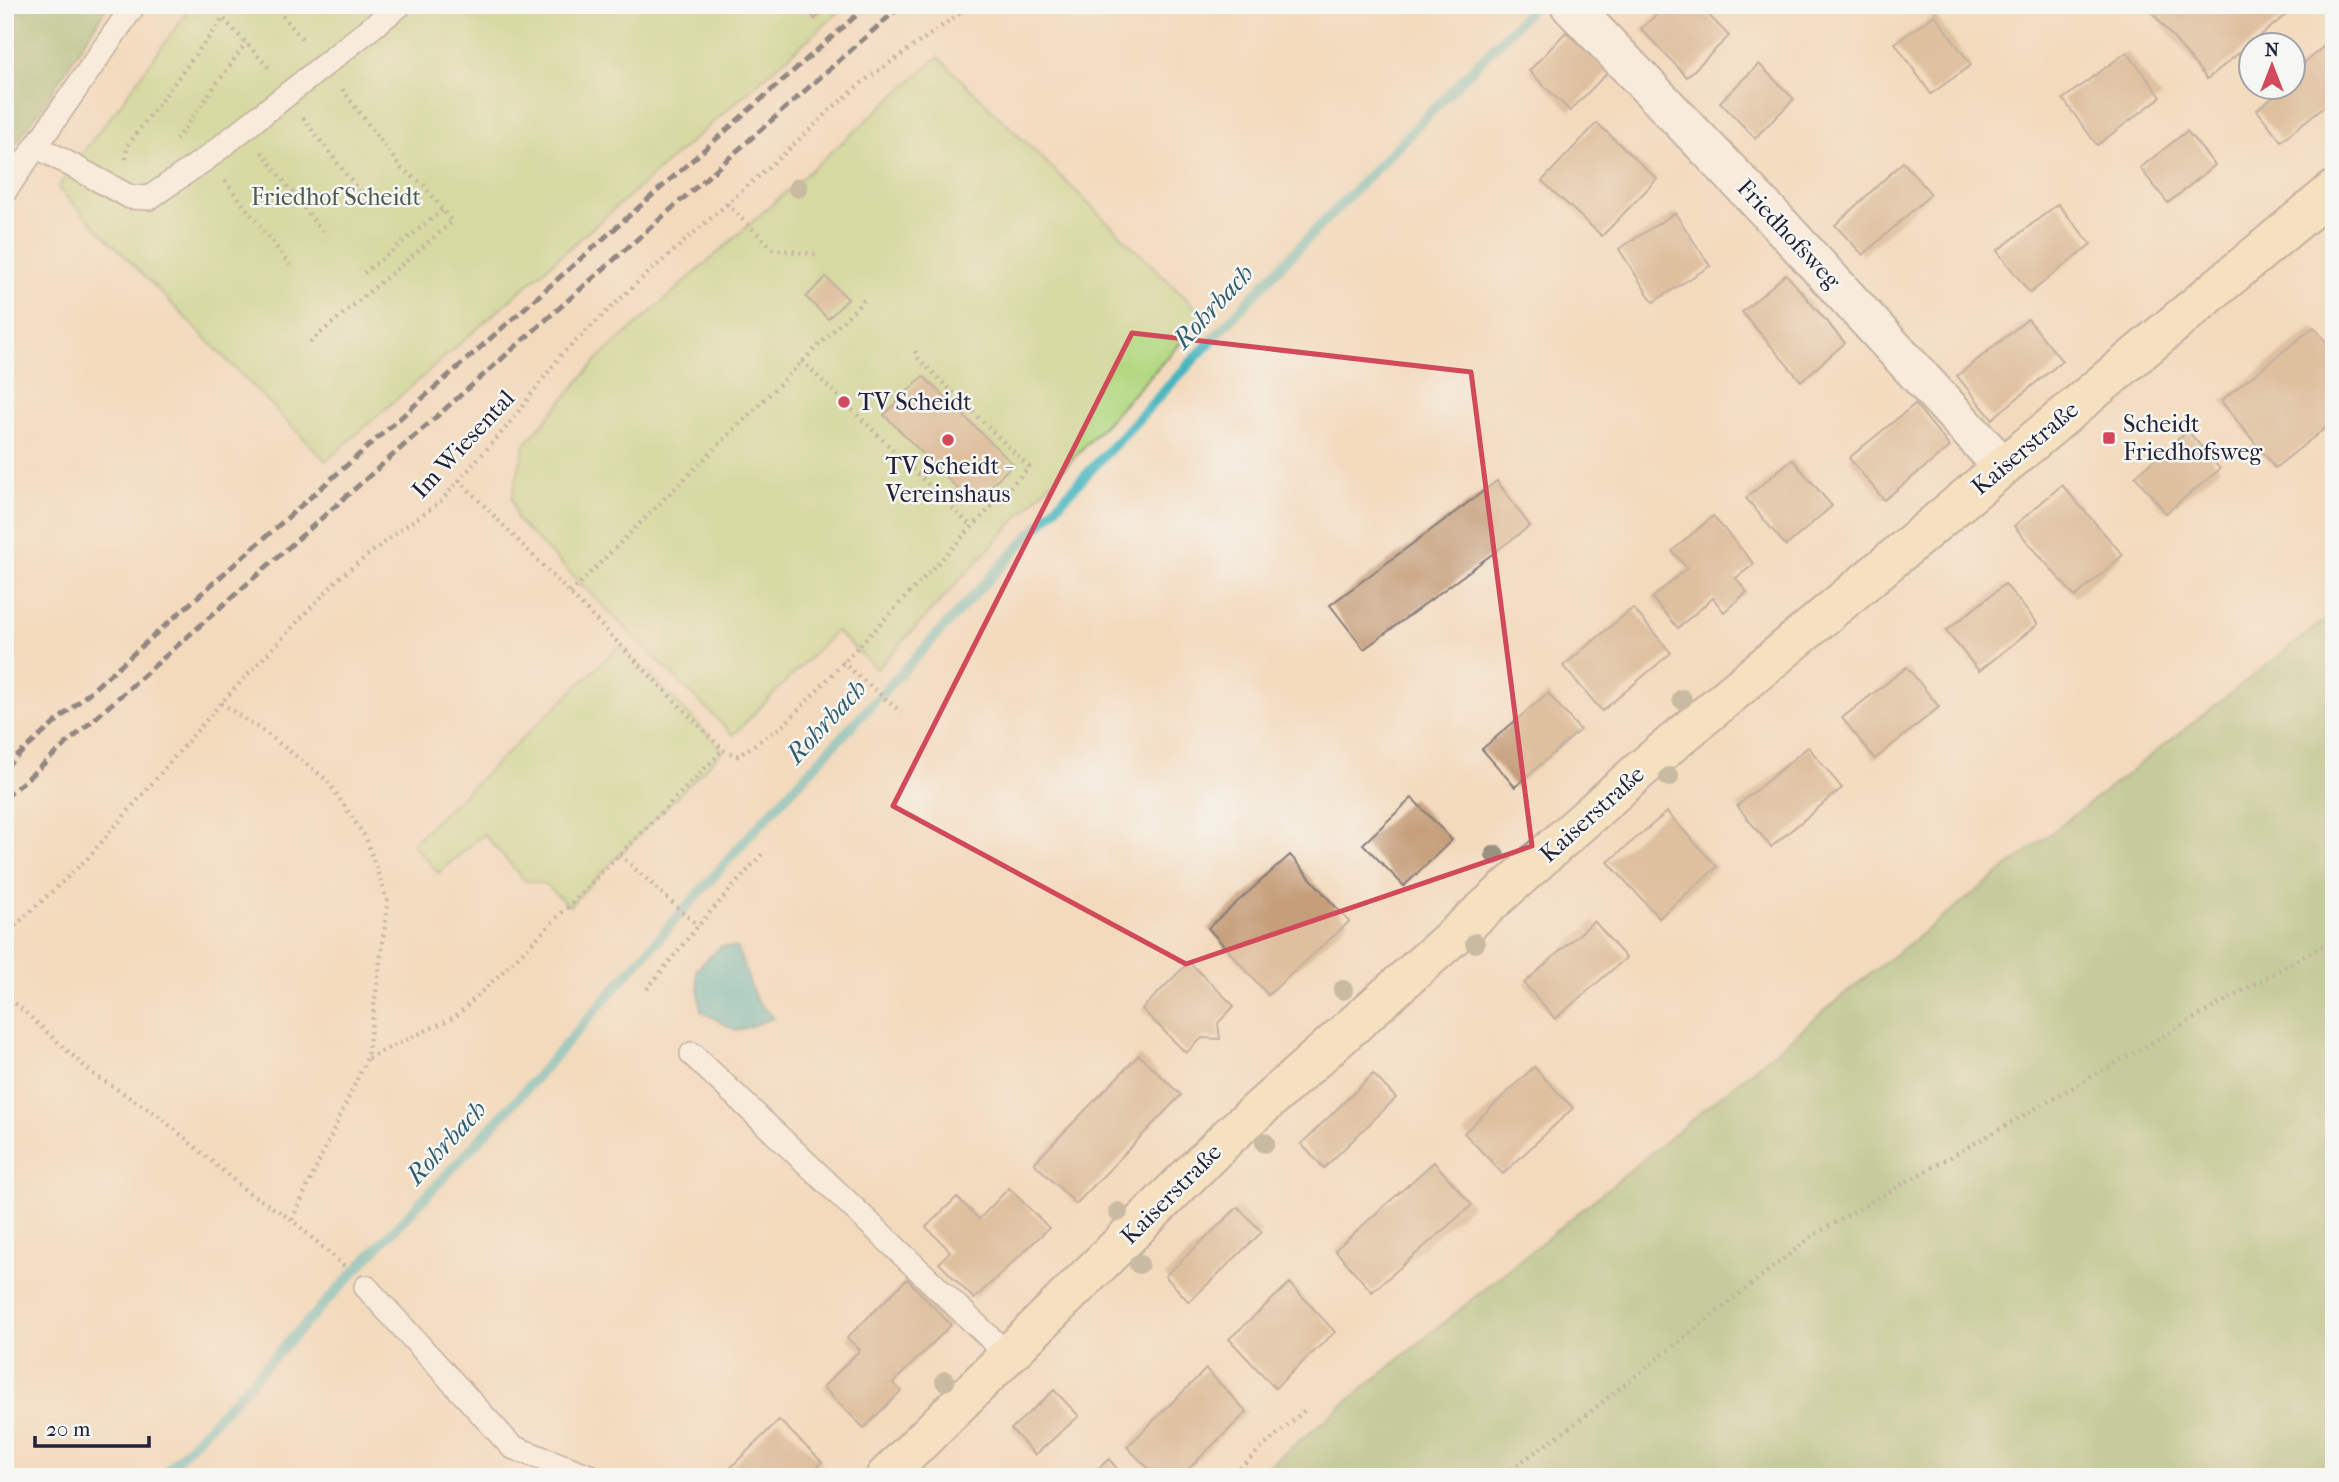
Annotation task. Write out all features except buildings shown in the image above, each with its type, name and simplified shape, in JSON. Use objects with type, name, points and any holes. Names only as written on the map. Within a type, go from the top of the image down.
[{"type":"main road","name":"Kaiserstraße","points":[[885,1477],[1229,1136],[1639,771],[2334,190]]},
{"type":"street","name":"Friedhofsweg","points":[[1576,12],[1775,219],[2003,467]]},
{"type":"lane","points":[[5,191],[134,5]]},
{"type":"lane","points":[[36,146],[71,167],[134,197],[149,198],[207,158],[400,5]]},
{"type":"lane","points":[[692,1054],[1009,1356]]},
{"type":"lane","points":[[366,1287],[512,1447],[593,1477]]},
{"type":"path","points":[[273,5],[324,65],[401,168],[424,185],[452,222],[310,342]]},
{"type":"path","name":"Im Wiesental","points":[[5,935],[88,859],[221,703],[339,578],[439,503],[509,424],[561,355],[638,282],[864,81],[972,5]]},
{"type":"path","points":[[134,197],[125,168],[127,146],[223,18],[288,93],[362,195]]},
{"type":"path","points":[[173,144],[246,43]]},
{"type":"path","points":[[244,129],[324,234]]},
{"type":"path","points":[[207,158],[290,265]]},
{"type":"path","points":[[727,204],[773,249],[820,255]]},
{"type":"path","points":[[363,273],[444,209]]},
{"type":"path","points":[[570,593],[865,299]]},
{"type":"path","points":[[459,480],[723,750],[738,756],[785,724],[1029,467],[919,359],[914,349]]},
{"type":"path","points":[[803,361],[972,527]]},
{"type":"path","points":[[842,662],[901,712]]},
{"type":"path","points":[[221,703],[266,733],[327,780],[366,838],[388,903],[367,1058],[292,1220]]},
{"type":"path","points":[[367,1058],[455,1017],[723,750]]},
{"type":"path","points":[[647,989],[763,853]]},
{"type":"path","points":[[620,855],[698,926]]},
{"type":"path","points":[[1500,1477],[1580,1420],[1815,1234],[2334,939]]},
{"type":"path","points":[[5,994],[93,1074],[159,1115],[245,1190],[292,1220],[326,1248]]},
{"type":"path","points":[[1229,1477],[1305,1410]]},
{"type":"highlighted area","points":[[1132,333],[1471,372],[1532,846],[1186,964],[893,806]]},
{"type":"green space","points":[[5,5],[108,5],[42,107],[5,158]]},
{"type":"green space","name":"Friedhof Scheidt","points":[[192,5],[847,5],[326,461],[58,188]]},
{"type":"green space","name":"TV Scheidt","points":[[938,57],[1205,317],[877,669],[836,631],[733,735],[517,520],[512,497],[525,444],[598,359]]},
{"type":"green space","points":[[2334,613],[2334,1477],[1255,1477],[1866,977]]},
{"type":"green space","points":[[621,645],[723,750],[569,906],[545,884],[524,880],[484,834],[438,873],[412,843]]},
{"type":"water","points":[[721,946],[737,948],[756,1000],[773,1018],[737,1031],[701,1011],[696,970]]},
{"type":"waterway","name":"Rohrbach","points":[[161,1477],[511,1106],[750,835],[1279,268],[1535,5]]},
{"type":"railway","points":[[5,767],[868,5]]},
{"type":"railway","points":[[5,798],[902,5]]},
{"type":"place","name":"TV Scheidt","points":[[844,402]]},
{"type":"place","name":"Scheidt Friedhofsweg","points":[[2109,438]]},
{"type":"place","name":"TV Scheidt - Vereinshaus","points":[[948,440]]}]
